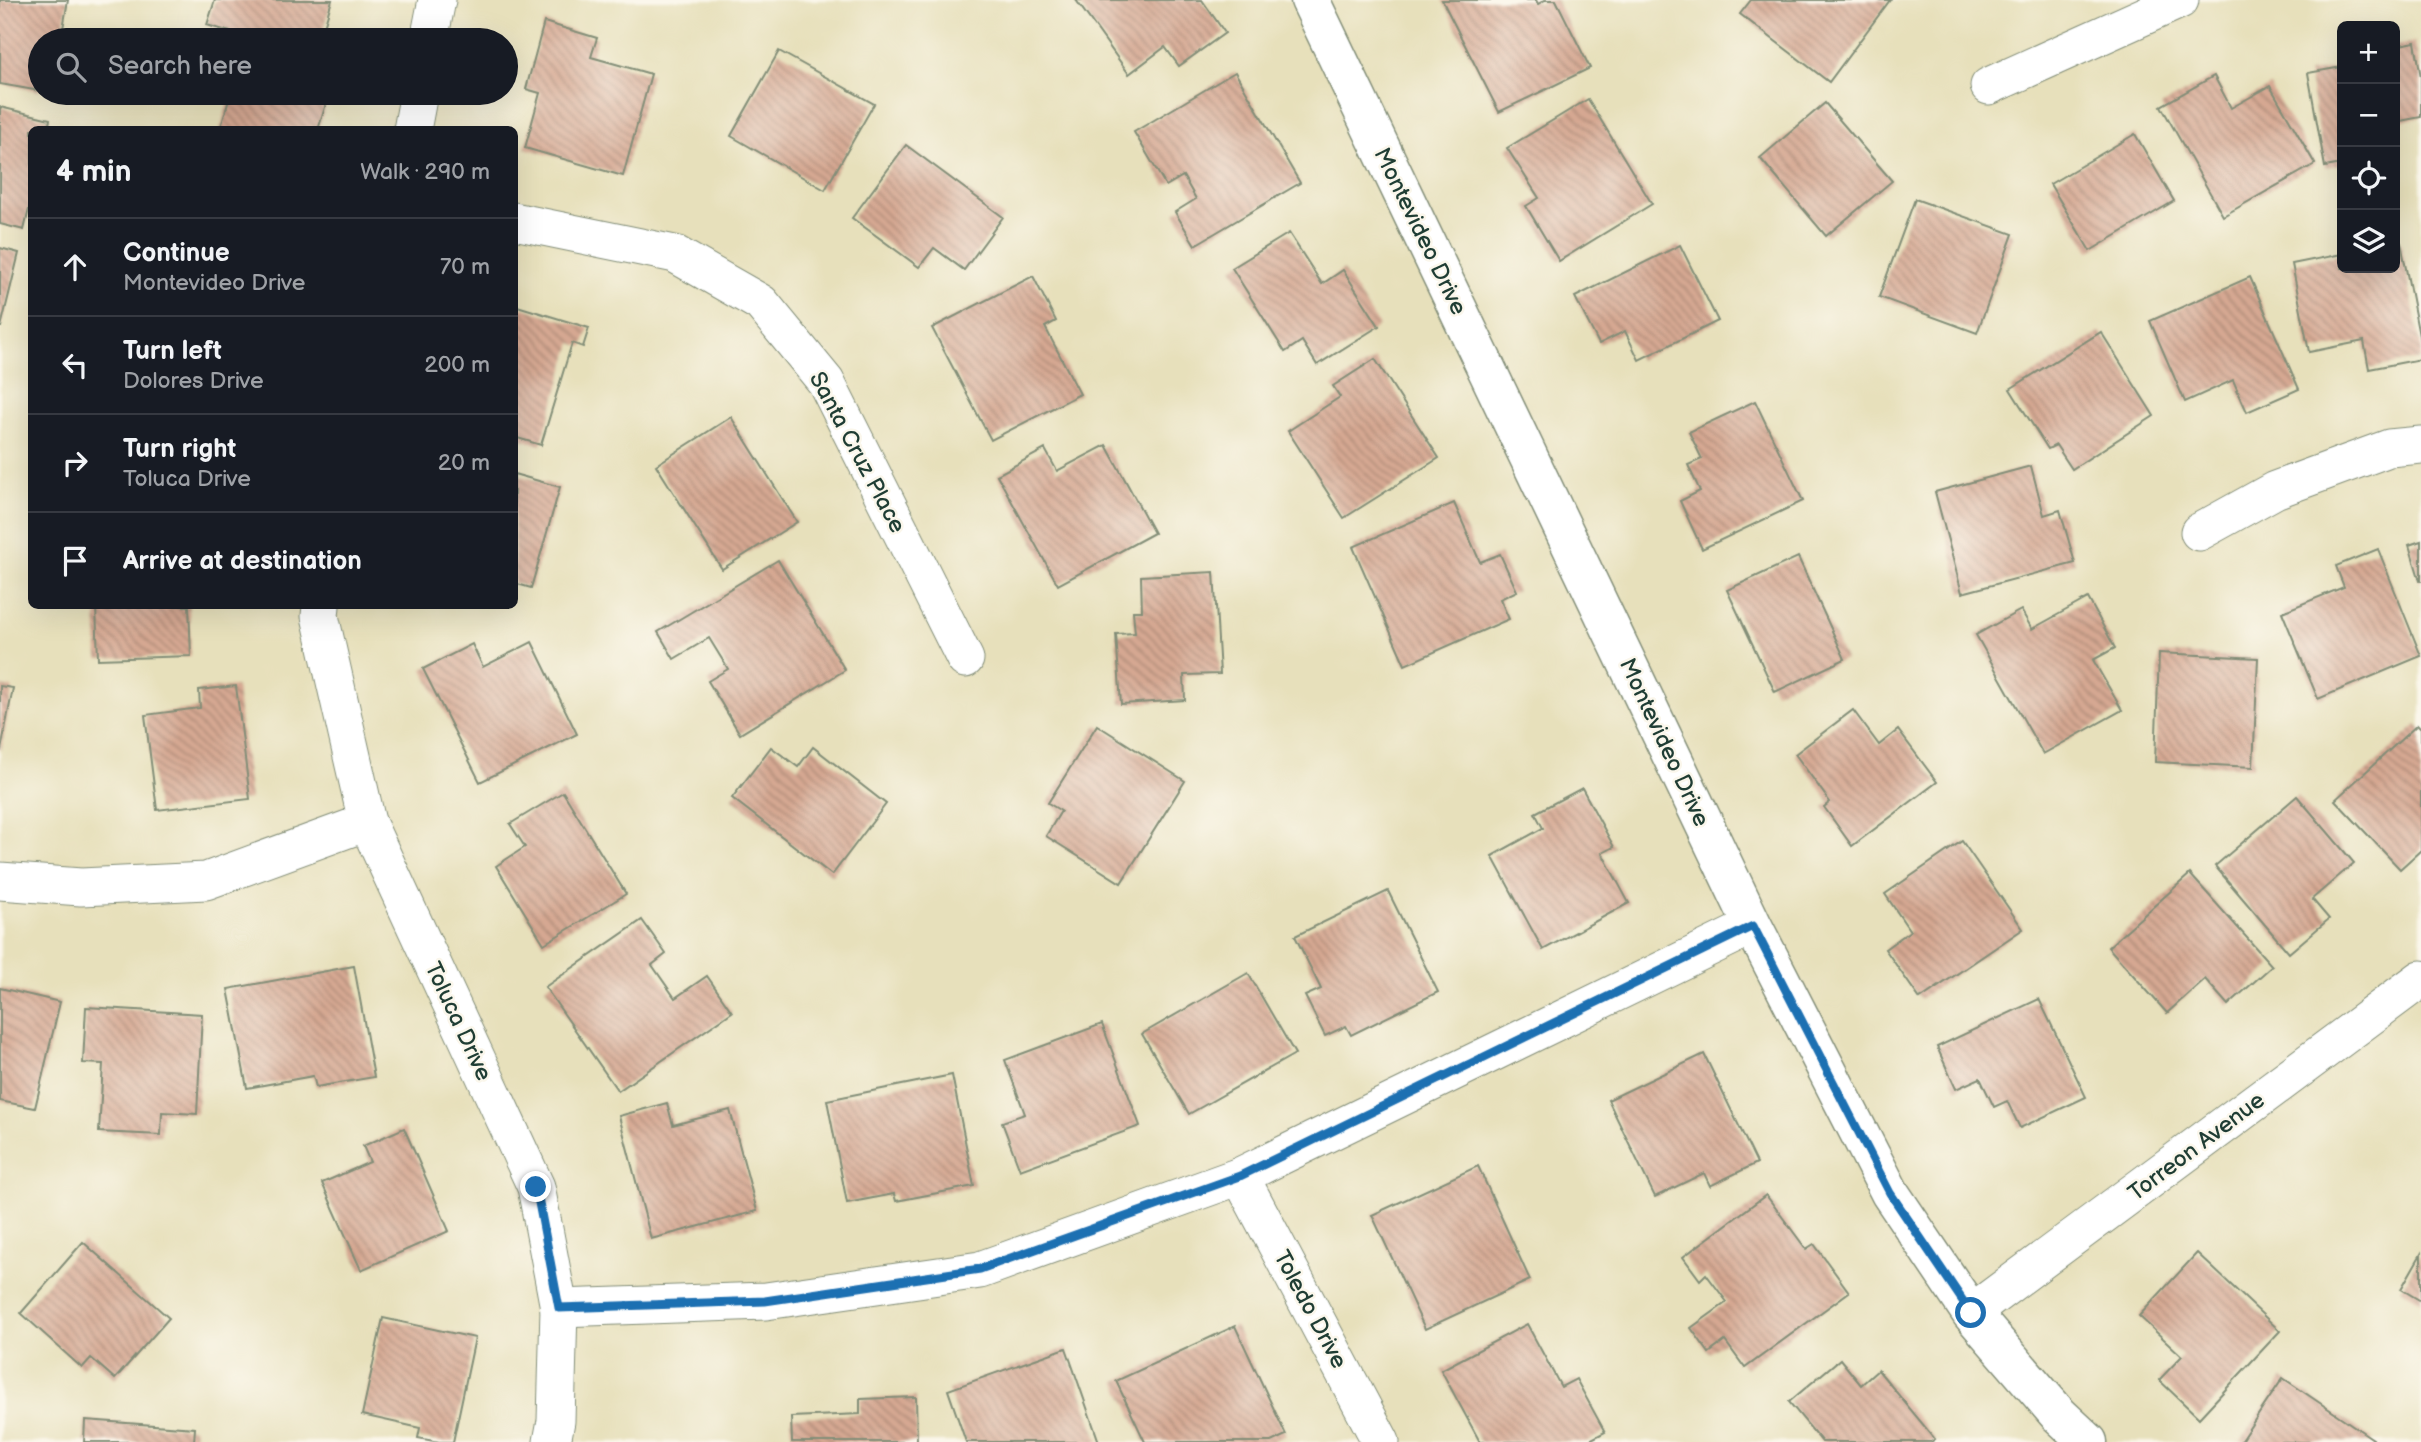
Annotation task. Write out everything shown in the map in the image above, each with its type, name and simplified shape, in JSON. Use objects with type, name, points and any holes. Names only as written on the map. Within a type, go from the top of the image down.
[{"type":"street","points":[[431,28],[437,0]]},
{"type":"street","name":"Montevideo Drive","points":[[1310,0],[1753,926],[1890,1193],[1971,1313],[2058,1414],[2088,1442]]},
{"type":"street","points":[[1989,86],[2180,0]]},
{"type":"street","points":[[413,126],[417,105]]},
{"type":"street","name":"Santa Cruz Place","points":[[518,222],[675,254],[761,303],[826,382],[965,659]]},
{"type":"street","points":[[2199,531],[2275,490],[2389,449],[2421,445]]},
{"type":"street","name":"Toluca Drive","points":[[321,609],[320,616],[367,822],[536,1187],[559,1308],[556,1421],[552,1442]]},
{"type":"street","points":[[0,881],[81,887],[206,881],[367,822]]},
{"type":"street","points":[[559,1308],[765,1301],[980,1269],[1240,1176],[1753,926]]},
{"type":"street","name":"Torreon Avenue","points":[[1971,1313],[2421,979]]},
{"type":"street","name":"Toledo Drive","points":[[1240,1176],[1381,1442]]},
{"type":"building","points":[[0,0],[68,0],[63,28],[28,28],[28,89],[0,84]]},
{"type":"building","points":[[215,0],[332,0],[324,28],[217,28],[207,25]]},
{"type":"building","points":[[1076,0],[1202,0],[1225,33],[1179,66],[1165,47],[1129,74]]},
{"type":"building","points":[[1442,0],[1536,0],[1538,4],[1545,0],[1556,0],[1590,68],[1499,112]]},
{"type":"building","points":[[1751,0],[1890,0],[1829,82],[1740,14]]},
{"type":"building","points":[[544,22],[597,38],[591,57],[651,74],[623,176],[525,148],[540,93],[526,89]]},
{"type":"building","points":[[2415,42],[2421,77],[2421,117],[2400,121],[2400,84],[2400,45]]},
{"type":"building","points":[[779,51],[874,104],[825,190],[731,136]]},
{"type":"building","points":[[2337,68],[2337,165],[2325,167],[2308,73]]},
{"type":"building","points":[[1235,72],[1300,183],[1195,245],[1175,212],[1196,199],[1183,176],[1166,186],[1134,132]]},
{"type":"building","points":[[2214,76],[2231,108],[2270,86],[2315,164],[2223,216],[2161,106]]},
{"type":"building","points":[[1588,99],[1652,204],[1559,261],[1526,206],[1539,198],[1507,148]]},
{"type":"building","points":[[1825,103],[1892,181],[1826,236],[1760,158]]},
{"type":"building","points":[[227,105],[326,105],[319,126],[221,126]]},
{"type":"building","points":[[0,107],[50,119],[49,126],[28,126],[28,214],[24,230],[0,224]]},
{"type":"building","points":[[2135,134],[2174,201],[2090,251],[2050,184]]},
{"type":"building","points":[[906,145],[1003,217],[964,270],[934,248],[919,267],[852,218]]},
{"type":"building","points":[[1915,199],[2013,234],[1977,333],[1879,297]]},
{"type":"building","points":[[1289,233],[1322,284],[1343,270],[1379,326],[1317,365],[1302,341],[1285,352],[1232,268]]},
{"type":"building","points":[[2400,243],[2421,346],[2421,359],[2369,369],[2364,341],[2309,352],[2292,264],[2337,255],[2337,273],[2400,273]]},
{"type":"building","points":[[1680,245],[1718,321],[1639,360],[1625,331],[1599,344],[1575,297]]},
{"type":"building","points":[[0,248],[19,253],[1,327],[0,327]]},
{"type":"building","points":[[1033,276],[1056,321],[1045,327],[1080,394],[991,440],[932,328]]},
{"type":"building","points":[[2250,277],[2299,389],[2247,412],[2233,380],[2185,402],[2150,321]]},
{"type":"building","points":[[518,306],[589,328],[583,347],[572,343],[541,445],[518,438]]},
{"type":"building","points":[[2101,332],[2154,416],[2072,469],[2056,445],[2048,449],[2010,389]]},
{"type":"building","points":[[1375,359],[1439,458],[1344,518],[1288,431],[1340,397],[1333,386]]},
{"type":"building","points":[[1755,401],[1803,501],[1702,549],[1680,501],[1700,491],[1688,465],[1702,459],[1689,432]]},
{"type":"building","points":[[731,417],[797,522],[722,569],[656,465]]},
{"type":"building","points":[[1106,445],[1154,533],[1058,585],[997,475],[1045,449],[1057,471]]},
{"type":"building","points":[[2031,466],[2044,515],[2060,510],[2075,563],[1962,593],[1935,492]]},
{"type":"building","points":[[518,475],[560,487],[531,588],[518,584]]},
{"type":"building","points":[[1454,503],[1480,562],[1500,554],[1517,591],[1500,599],[1509,619],[1405,665],[1353,547]]},
{"type":"building","points":[[2421,541],[2421,581],[2420,581],[2409,545]]},
{"type":"building","points":[[2378,549],[2421,656],[2318,699],[2282,612],[2344,587],[2336,566]]},
{"type":"building","points":[[1798,557],[1845,659],[1775,692],[1727,590]]},
{"type":"building","points":[[778,560],[845,670],[740,734],[708,681],[728,669],[709,638],[674,659],[658,632]]},
{"type":"building","points":[[1214,572],[1220,674],[1184,675],[1185,700],[1121,704],[1116,634],[1135,633],[1133,611],[1142,611],[1141,576]]},
{"type":"building","points":[[2088,598],[2115,648],[2093,660],[2122,710],[2043,754],[1976,635],[2021,610],[2032,629]]},
{"type":"building","points":[[96,609],[189,609],[191,656],[98,659]]},
{"type":"building","points":[[532,642],[577,734],[480,782],[423,669],[472,644],[483,667]]},
{"type":"building","points":[[2159,653],[2258,658],[2253,767],[2155,762]]},
{"type":"building","points":[[0,686],[13,688],[1,750],[0,749]]},
{"type":"building","points":[[236,686],[250,799],[157,810],[145,715],[200,708],[199,690]]},
{"type":"building","points":[[1853,710],[1879,745],[1898,730],[1937,782],[1852,846],[1824,807],[1830,802],[1795,754]]},
{"type":"building","points":[[1097,725],[1185,781],[1121,883],[1046,836],[1061,811],[1048,803]]},
{"type":"building","points":[[2417,725],[2421,729],[2421,850],[2400,869],[2335,800]]},
{"type":"building","points":[[771,747],[798,767],[813,747],[886,804],[832,875],[732,798]]},
{"type":"building","points":[[1582,788],[1614,847],[1602,853],[1629,903],[1543,950],[1492,856],[1543,828],[1535,813]]},
{"type":"building","points":[[563,792],[626,894],[544,944],[496,866],[525,847],[510,824]]},
{"type":"building","points":[[2297,796],[2354,863],[2312,899],[2329,919],[2289,953],[2215,866]]},
{"type":"building","points":[[1962,841],[2023,929],[1920,999],[1885,949],[1910,931],[1885,894]]},
{"type":"building","points":[[2190,874],[2272,966],[2228,1005],[2205,979],[2167,1013],[2108,947]]},
{"type":"building","points":[[1388,891],[1438,992],[1351,1035],[1346,1026],[1325,1036],[1305,996],[1321,989],[1295,936]]},
{"type":"building","points":[[642,920],[666,954],[652,965],[675,998],[707,976],[732,1012],[618,1091],[545,987]]},
{"type":"building","points":[[354,966],[374,1077],[316,1087],[313,1076],[247,1088],[228,989]]},
{"type":"building","points":[[1248,973],[1295,1054],[1189,1114],[1142,1034]]},
{"type":"building","points":[[0,988],[60,1002],[35,1108],[0,1101]]},
{"type":"building","points":[[2039,999],[2086,1097],[2020,1128],[2007,1101],[1994,1107],[1980,1078],[1956,1089],[1937,1047]]},
{"type":"building","points":[[86,1007],[202,1014],[197,1114],[162,1112],[161,1135],[99,1132],[103,1064],[83,1063]]},
{"type":"building","points":[[1102,1024],[1140,1126],[1020,1170],[1002,1122],[1025,1114],[1005,1060]]},
{"type":"building","points":[[1704,1054],[1757,1163],[1710,1186],[1704,1173],[1655,1197],[1608,1100]]},
{"type":"building","points":[[952,1075],[974,1186],[896,1201],[894,1194],[847,1203],[827,1100]]},
{"type":"building","points":[[667,1103],[673,1125],[730,1110],[757,1211],[651,1239],[619,1116]]},
{"type":"building","points":[[404,1128],[449,1231],[361,1270],[322,1183],[370,1162],[363,1146]]},
{"type":"building","points":[[1478,1166],[1530,1280],[1425,1329],[1372,1215]]},
{"type":"building","points":[[1766,1195],[1806,1249],[1814,1244],[1849,1292],[1745,1368],[1725,1341],[1709,1353],[1691,1328],[1727,1302],[1706,1274],[1700,1280],[1683,1257]]},
{"type":"building","points":[[83,1242],[169,1318],[115,1379],[91,1358],[82,1368],[21,1313]]},
{"type":"building","points":[[2197,1253],[2280,1331],[2199,1418],[2159,1380],[2182,1356],[2139,1316]]},
{"type":"building","points":[[2421,1254],[2421,1301],[2401,1289]]},
{"type":"building","points":[[383,1318],[475,1338],[453,1442],[418,1438],[420,1428],[362,1415]]},
{"type":"building","points":[[1527,1324],[1561,1387],[1576,1379],[1605,1432],[1586,1442],[1480,1442],[1441,1370]]},
{"type":"building","points":[[1235,1326],[1286,1435],[1271,1442],[1145,1442],[1116,1381]]},
{"type":"building","points":[[1066,1348],[1099,1442],[966,1442],[948,1390]]},
{"type":"building","points":[[1840,1359],[1861,1385],[1878,1370],[1935,1439],[1931,1442],[1822,1442],[1789,1402]]},
{"type":"building","points":[[2283,1378],[2373,1439],[2371,1442],[2240,1442]]},
{"type":"building","points":[[916,1397],[917,1442],[792,1442],[791,1417],[860,1414],[860,1399]]},
{"type":"building","points":[[85,1420],[195,1428],[194,1442],[84,1442]]},
{"type":"route","points":[[536,1187],[559,1308],[765,1301],[980,1269],[1240,1176],[1753,926],[1890,1193],[1971,1313]]}]
